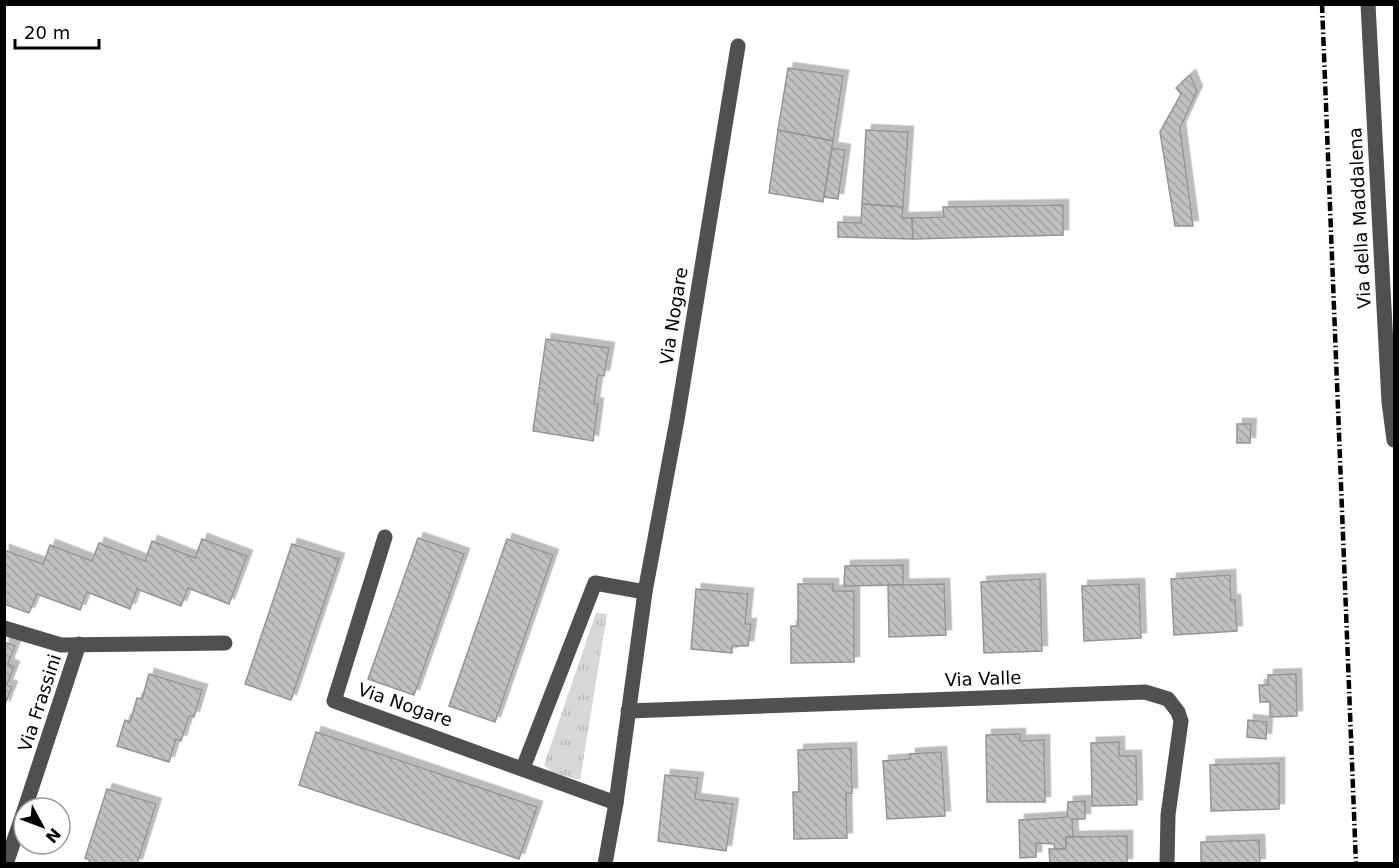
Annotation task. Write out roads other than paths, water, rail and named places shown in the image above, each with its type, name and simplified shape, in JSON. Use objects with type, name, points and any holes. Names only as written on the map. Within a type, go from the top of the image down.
[{"type":"street","name":"Via della Maddalena","points":[[1368,4],[1394,435]]},
{"type":"street","name":"Via Nogare","points":[[604,864],[616,803],[645,592],[677,420],[738,46]]},
{"type":"street","name":"Via Nogare","points":[[385,537],[333,701],[616,803]]},
{"type":"street","points":[[523,768],[594,583],[645,592]]},
{"type":"street","name":"Via Frassini","points":[[4,628],[61,645],[225,643]]},
{"type":"street","name":"Via Frassini","points":[[29,796],[79,644]]},
{"type":"street","name":"Via Valle","points":[[628,711],[1153,693],[1174,705],[1181,721],[1168,815],[1167,864]]},
{"type":"street","name":"Via Frassini","points":[[6,864],[12,847]]},
{"type":"railway","points":[[1322,4],[1356,864]]}]
